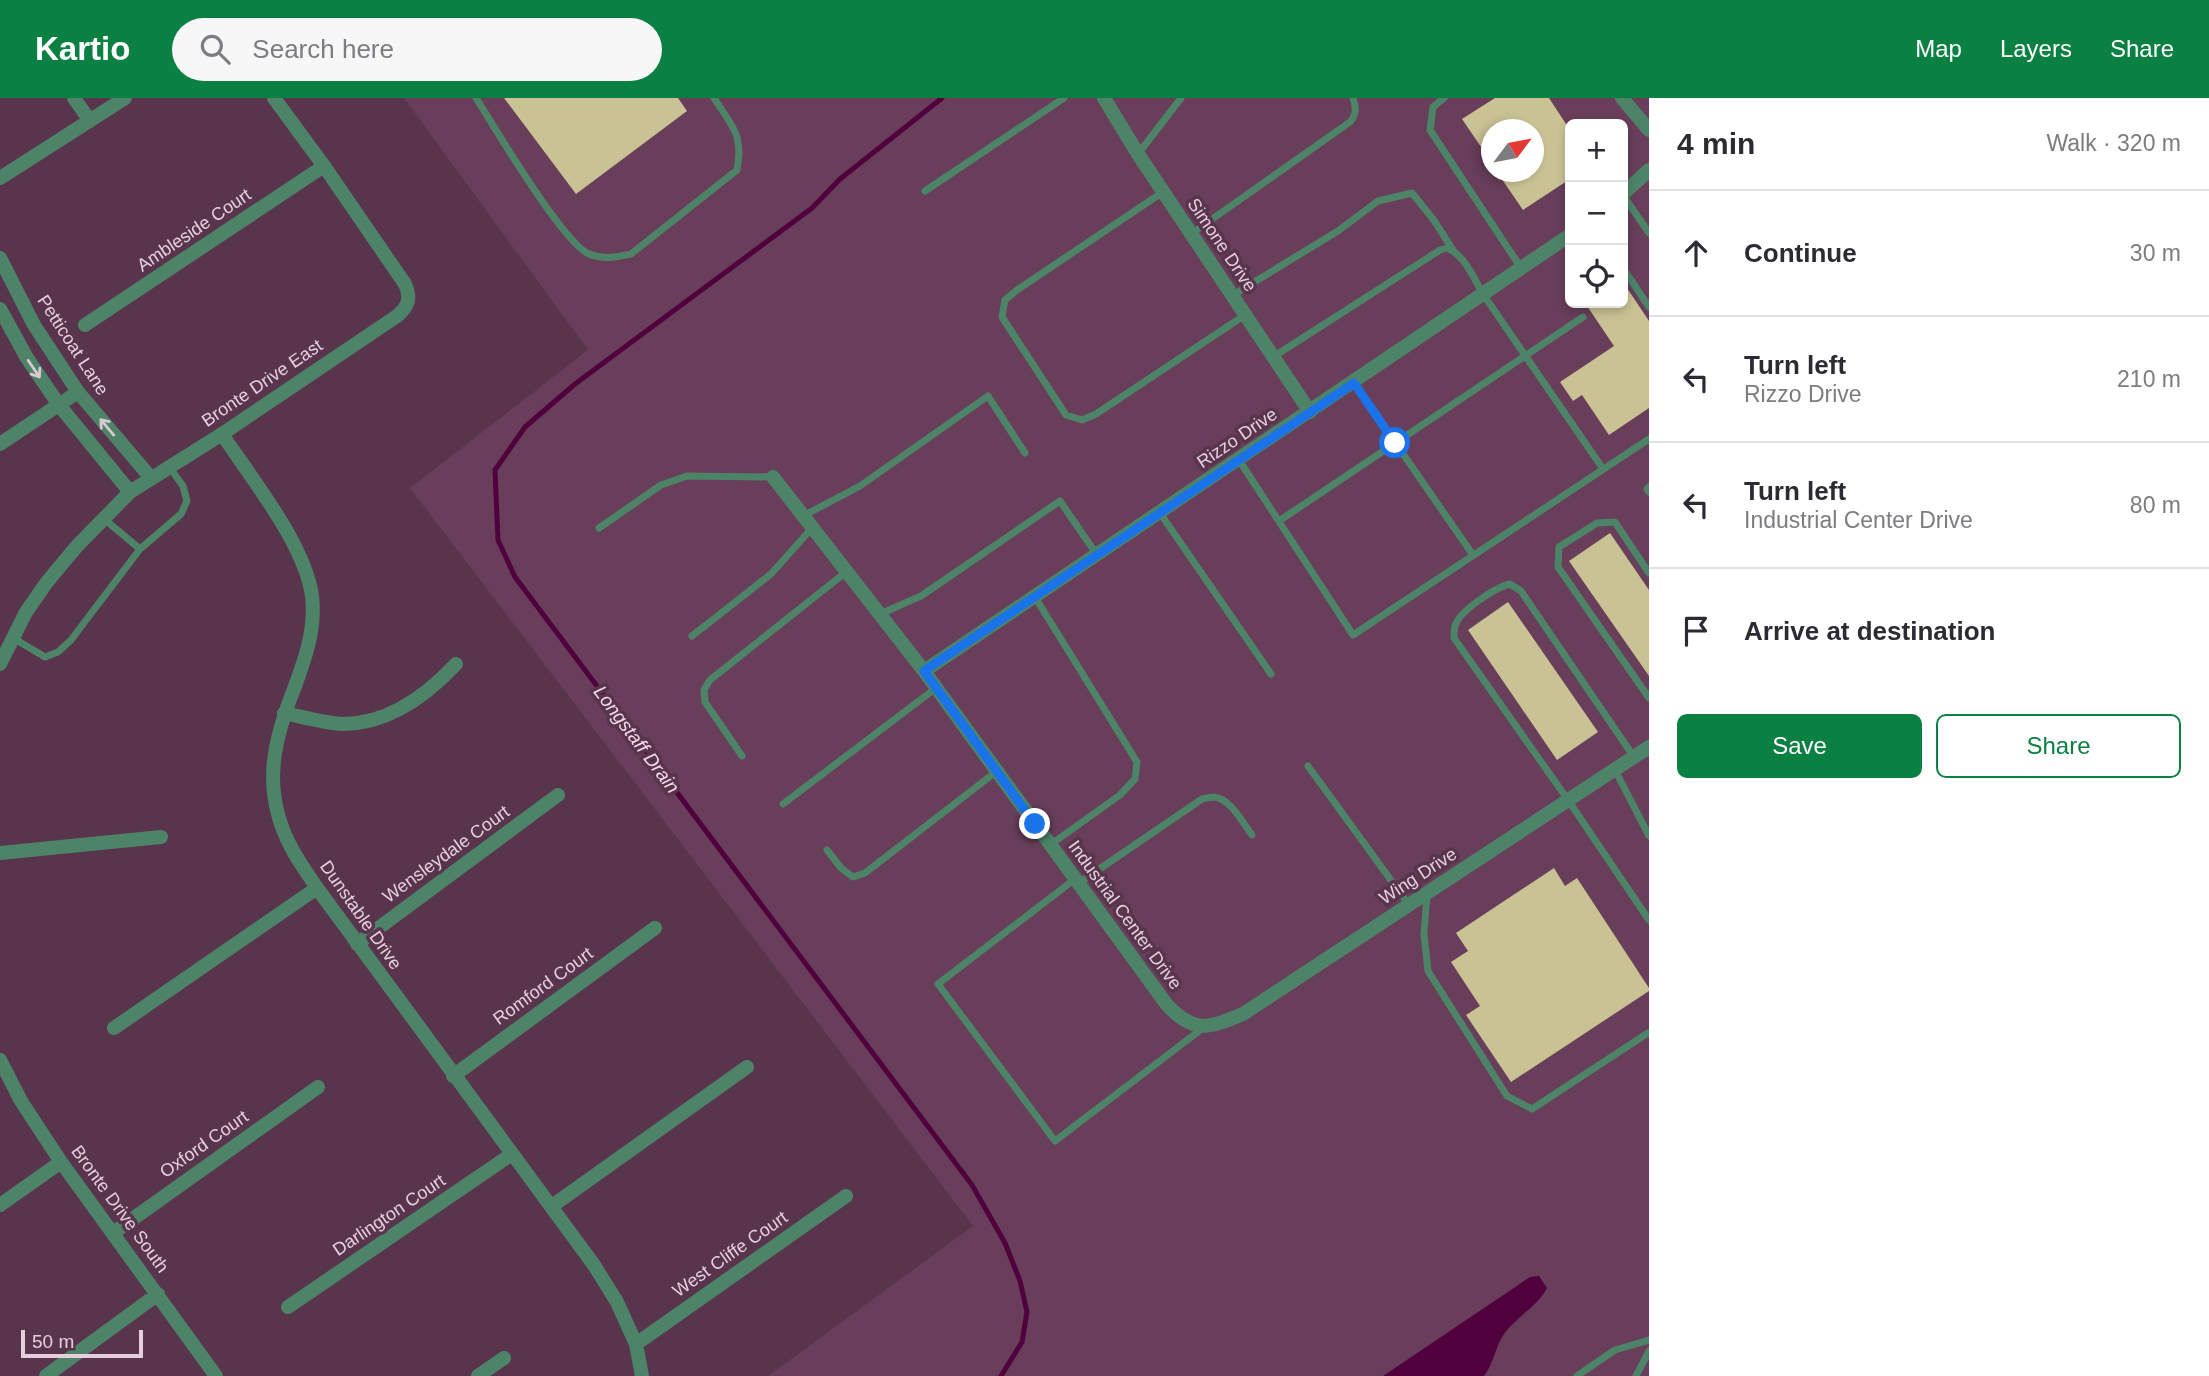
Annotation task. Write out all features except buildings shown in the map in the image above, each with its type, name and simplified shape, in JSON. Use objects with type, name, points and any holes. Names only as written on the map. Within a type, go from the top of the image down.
[{"type":"street","points":[[74,98],[90,121]]},
{"type":"street","points":[[0,178],[125,98]]},
{"type":"street","points":[[274,98],[324,166]]},
{"type":"street","name":"Simone Drive","points":[[1104,98],[1138,154],[1310,412]]},
{"type":"street","points":[[1622,98],[1649,130]]},
{"type":"street","name":"Bronte Drive East","points":[[130,492],[222,434],[404,310],[409,299],[405,284],[324,166]]},
{"type":"street","name":"Ambleside Court","points":[[85,325],[324,166]]},
{"type":"street","points":[[1628,190],[1649,170]]},
{"type":"street","name":"Rizzo Drive","points":[[924,671],[1565,238]]},
{"type":"street","name":"Petticoat Lane","points":[[0,258],[34,325],[78,393],[151,478]]},
{"type":"street","points":[[0,309],[27,358],[59,405],[130,492],[47,582],[26,612],[0,664]]},
{"type":"street","points":[[0,444],[78,393]]},
{"type":"street","name":"Dunstable Drive","points":[[222,434],[286,530],[305,569],[312,596],[309,648],[284,713],[272,768],[276,809],[291,848],[357,944],[594,1265],[617,1302],[636,1343],[642,1376]]},
{"type":"street","name":"Industrial Center Drive","points":[[773,477],[924,671],[1167,1005],[1180,1019],[1204,1027]]},
{"type":"street","points":[[284,713],[342,724],[368,721],[393,712],[428,691],[456,664]]},
{"type":"street","name":"Wing Drive","points":[[1204,1027],[1223,1023],[1243,1014],[1649,747]]},
{"type":"street","name":"Wensleydale Court","points":[[357,944],[558,795]]},
{"type":"street","points":[[0,853],[161,837]]},
{"type":"street","points":[[114,1028],[317,888]]},
{"type":"street","name":"Romford Court","points":[[453,1076],[655,928]]},
{"type":"street","name":"Bronte Drive South","points":[[0,1060],[21,1101],[61,1162],[216,1376]]},
{"type":"street","points":[[552,1206],[747,1067]]},
{"type":"street","name":"Oxford Court","points":[[113,1233],[318,1087]]},
{"type":"street","name":"Darlington Court","points":[[288,1307],[512,1154]]},
{"type":"street","points":[[0,1205],[61,1162]]},
{"type":"street","name":"West Cliffe Court","points":[[636,1343],[846,1196]]},
{"type":"street","points":[[46,1376],[158,1294]]},
{"type":"street","points":[[478,1376],[504,1358]]},
{"type":"lane","points":[[476,98],[562,230],[588,254],[610,258],[631,254],[737,170],[740,153],[737,133],[714,98]]},
{"type":"lane","points":[[925,191],[1064,98]]},
{"type":"lane","points":[[1138,154],[1181,98]]},
{"type":"lane","points":[[1191,234],[1350,122],[1355,117],[1356,110],[1353,98]]},
{"type":"lane","points":[[1444,98],[1433,107],[1430,130],[1522,268]]},
{"type":"lane","points":[[1163,192],[1005,300],[1002,317],[1066,415],[1082,420],[1096,414],[1245,315]]},
{"type":"lane","points":[[1232,296],[1338,231],[1378,201],[1412,193],[1468,268],[1483,295],[1603,469]]},
{"type":"lane","points":[[1628,202],[1648,231]]},
{"type":"lane","points":[[1273,357],[1440,250],[1453,250]]},
{"type":"lane","points":[[1628,276],[1649,307]]},
{"type":"lane","points":[[1279,521],[1583,317]]},
{"type":"lane","points":[[1354,383],[1473,555]]},
{"type":"lane","points":[[692,636],[771,575],[808,521],[988,396],[1025,453]]},
{"type":"lane","points":[[1239,460],[1353,635],[1649,439]]},
{"type":"lane","points":[[12,638],[45,657],[58,652],[71,640],[140,549],[181,514],[187,501],[183,486],[169,467]]},
{"type":"lane","points":[[599,528],[661,485],[687,476],[773,477]]},
{"type":"lane","points":[[880,614],[921,596],[1060,501],[1097,555]]},
{"type":"lane","points":[[1160,513],[1271,674]]},
{"type":"lane","points":[[103,519],[140,549]]},
{"type":"lane","points":[[1649,573],[1615,522],[1598,523],[1559,547],[1558,567],[1649,698]]},
{"type":"lane","points":[[743,755],[705,702],[704,690],[710,680],[847,572]]},
{"type":"lane","points":[[1634,757],[1521,591],[1510,584],[1501,586],[1466,610],[1455,624],[1454,638],[1649,920]]},
{"type":"lane","points":[[1035,597],[1137,762],[1135,779],[1120,795],[1050,845]]},
{"type":"lane","points":[[782,804],[936,688]]},
{"type":"lane","points":[[1308,766],[1409,905]]},
{"type":"lane","points":[[1615,769],[1649,836]]},
{"type":"lane","points":[[827,850],[852,877],[865,873],[997,771]]},
{"type":"lane","points":[[1204,1027],[1055,1142],[938,985],[1077,881],[1202,799],[1214,797],[1222,800],[1232,808],[1252,835]]},
{"type":"lane","points":[[1427,893],[1424,934],[1428,971],[1507,1096],[1532,1109],[1648,1033]]},
{"type":"lane","points":[[1577,1376],[1615,1350],[1649,1340]]},
{"type":"lane","points":[[1636,1376],[1649,1351]]},
{"type":"shaded area","points":[[404,98],[1649,98],[1649,1376],[768,1376],[973,1226],[410,488],[588,350]]},
{"type":"shaded area","points":[[1539,1276],[1547,1288],[1538,1301],[1504,1334],[1484,1376],[1383,1376],[1530,1277]]},
{"type":"waterway","name":"Longstaff Drain","points":[[942,98],[840,179],[812,208],[575,384],[525,427],[495,470],[498,540],[515,577],[972,1185],[1005,1243],[1020,1281],[1027,1312],[1022,1342],[1001,1376]]},
{"type":"route","points":[[1035,824],[924,671],[1354,383],[1395,443]]}]
